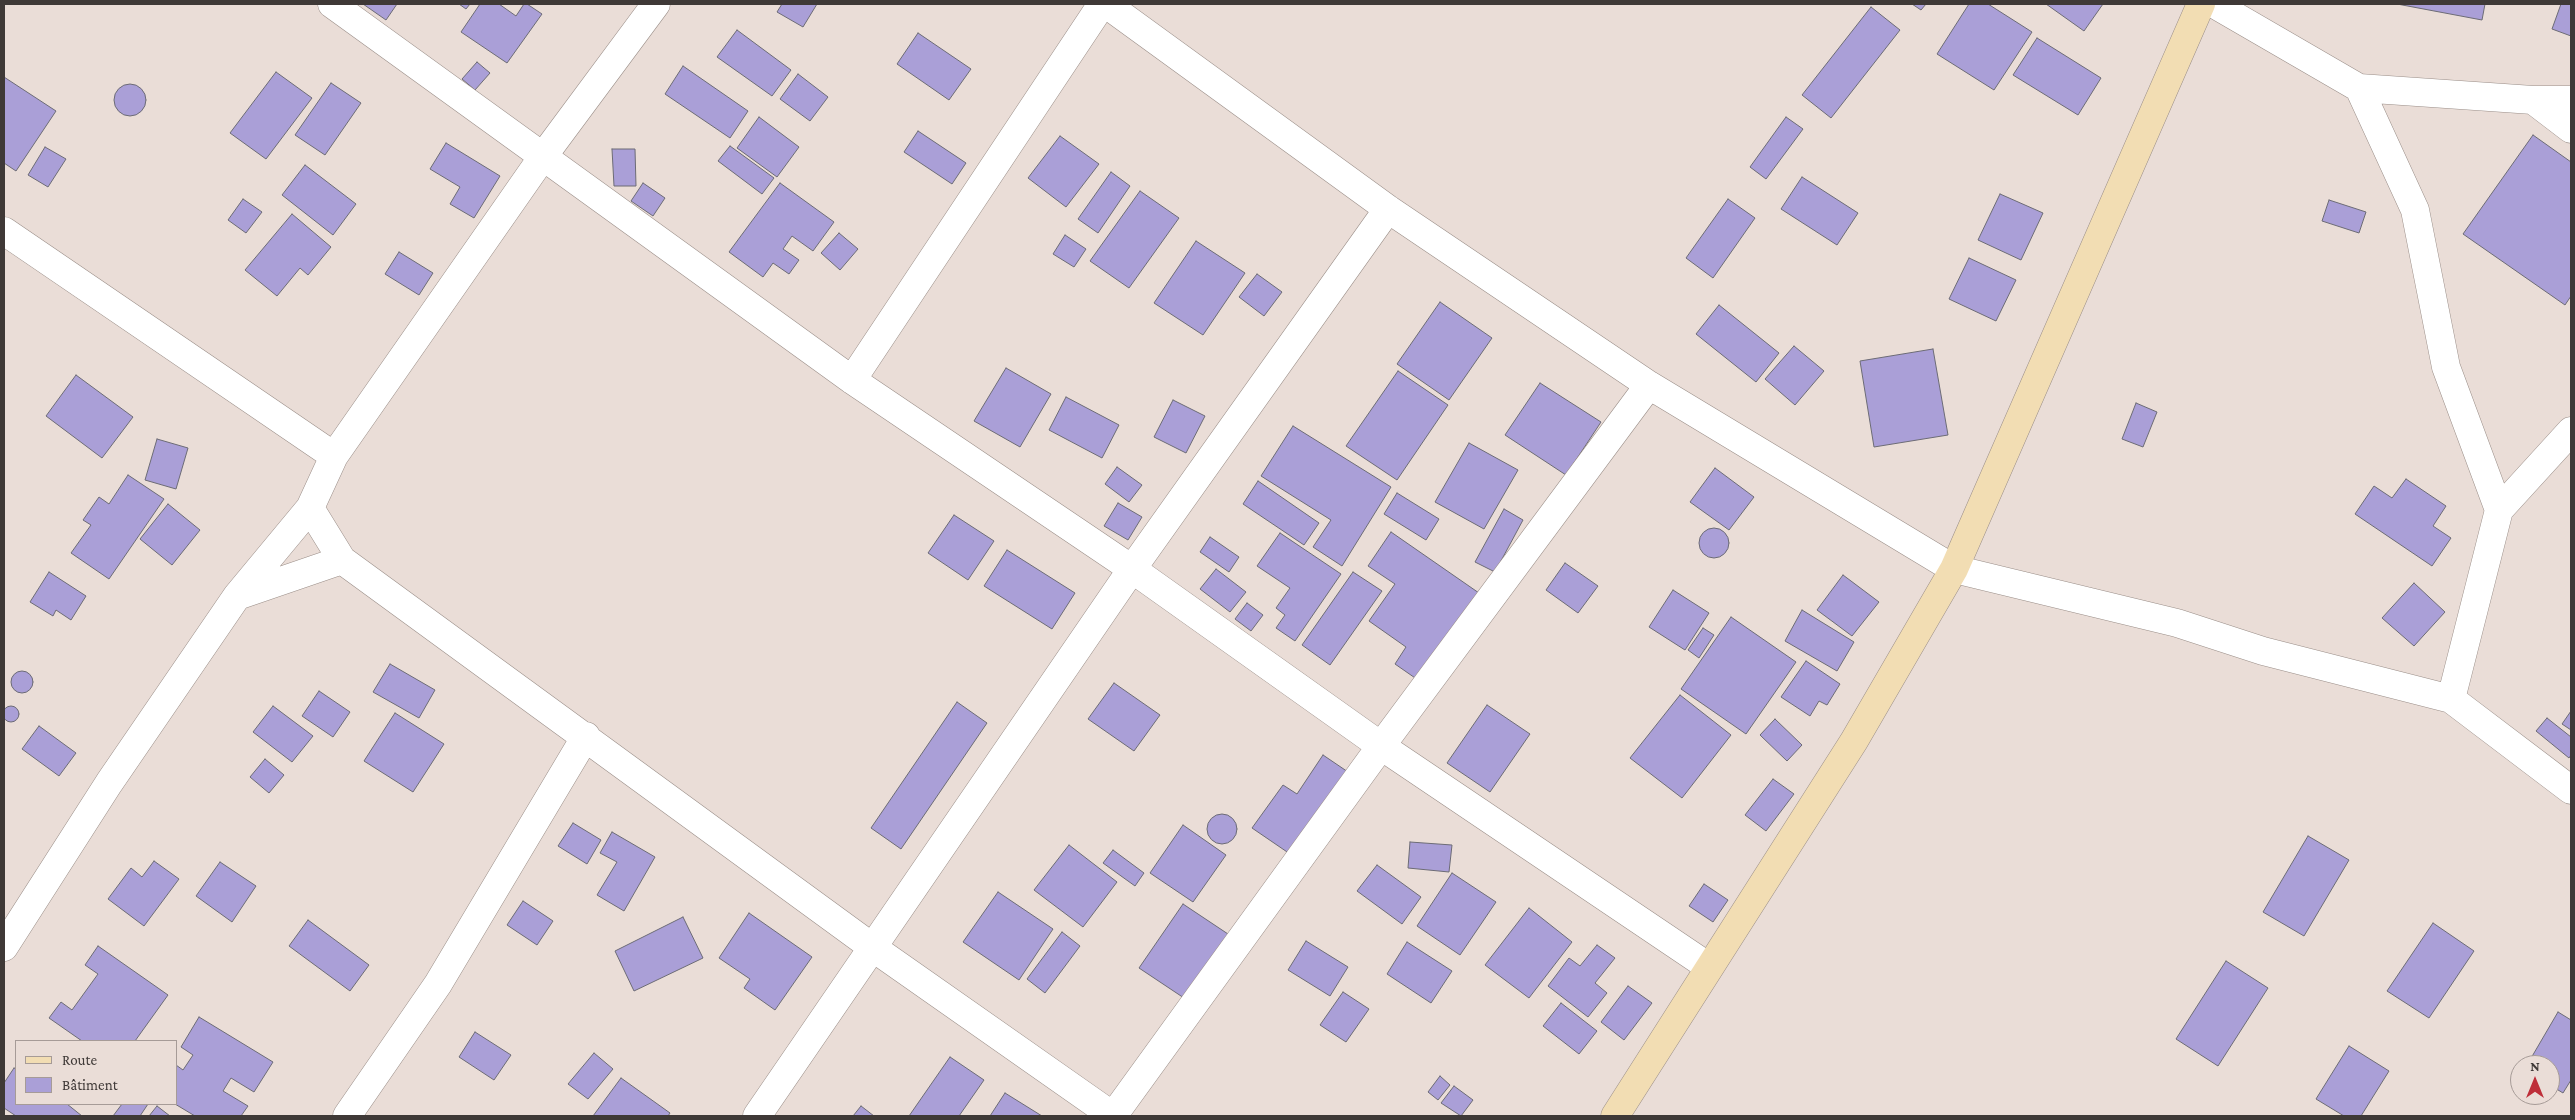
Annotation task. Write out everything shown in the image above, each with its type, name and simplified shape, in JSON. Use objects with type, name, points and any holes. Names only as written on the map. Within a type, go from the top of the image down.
[{"type":"main road","points":[[1615,1116],[1854,741],[1954,569],[2201,4]]},
{"type":"street","points":[[332,4],[544,155],[852,380],[1132,569],[1381,746],[1709,967]]},
{"type":"street","points":[[4,947],[109,783],[238,596],[310,508],[334,456],[544,155],[656,4]]},
{"type":"street","points":[[852,380],[1102,4]]},
{"type":"street","points":[[1106,4],[1388,209],[1649,385],[1954,569],[2177,623],[2263,651],[2451,699],[2571,790]]},
{"type":"street","points":[[2214,4],[2359,88],[2533,100],[2571,100]]},
{"type":"street","points":[[2359,88],[2415,210],[2446,367],[2499,510]]},
{"type":"street","points":[[2533,100],[2571,129]]},
{"type":"street","points":[[757,1116],[1132,569],[1388,209]]},
{"type":"street","points":[[4,231],[334,456]]},
{"type":"street","points":[[310,508],[342,560],[586,736],[872,947],[1113,1116],[1381,746],[1649,385]]},
{"type":"street","points":[[2451,699],[2499,510],[2571,431]]},
{"type":"street","points":[[238,596],[342,560]]},
{"type":"street","points":[[347,1116],[438,984],[586,736]]},
{"type":"building","points":[[363,4],[397,4],[386,20]]},
{"type":"building","points":[[459,4],[470,4],[466,9]]},
{"type":"building","points":[[480,4],[499,4],[516,16],[524,4],[527,4],[542,14],[507,63],[461,32]]},
{"type":"building","points":[[782,4],[817,4],[803,27],[777,12]]},
{"type":"building","points":[[1912,4],[1926,4],[1921,10]]},
{"type":"building","points":[[1969,4],[1988,4],[2032,32],[1994,90],[1937,54]]},
{"type":"building","points":[[2046,4],[2103,4],[2084,31]]},
{"type":"building","points":[[2397,4],[2485,4],[2482,20]]},
{"type":"building","points":[[2561,4],[2571,4],[2571,36],[2552,29]]},
{"type":"building","points":[[1871,7],[1900,30],[1831,118],[1802,95]]},
{"type":"building","points":[[737,30],[791,70],[772,96],[717,57]]},
{"type":"building","points":[[918,33],[971,69],[949,100],[897,64]]},
{"type":"building","points":[[2037,38],[2101,78],[2078,115],[2013,75]]},
{"type":"building","points":[[477,62],[490,73],[475,90],[462,79]]},
{"type":"building","points":[[683,66],[748,111],[730,138],[665,94]]},
{"type":"building","points":[[276,72],[312,98],[266,159],[230,133]]},
{"type":"building","points":[[798,74],[828,97],[810,121],[780,99]]},
{"type":"building","points":[[4,77],[56,111],[16,171],[4,163]]},
{"type":"building","points":[[331,83],[361,103],[325,155],[295,135]]},
{"type":"building","points":[[130,84],[136,85],[141,89],[145,94],[145,106],[141,111],[136,115],[130,116],[124,115],[119,111],[115,106],[114,100],[115,94],[119,89],[124,85]]},
{"type":"building","points":[[759,117],[799,147],[777,177],[737,148]]},
{"type":"building","points":[[1786,117],[1803,129],[1766,179],[1750,167]]},
{"type":"building","points":[[918,131],[966,163],[952,184],[904,152]]},
{"type":"building","points":[[2533,135],[2571,162],[2571,296],[2565,305],[2463,234]]},
{"type":"building","points":[[1060,136],[1099,164],[1066,207],[1028,178]]},
{"type":"building","points":[[446,143],[500,176],[474,218],[450,204],[460,187],[430,169]]},
{"type":"building","points":[[730,146],[774,178],[762,194],[718,161]]},
{"type":"building","points":[[45,147],[66,159],[48,187],[28,175]]},
{"type":"building","points":[[612,149],[635,149],[636,186],[614,186]]},
{"type":"building","points":[[305,165],[356,204],[333,235],[282,195]]},
{"type":"building","points":[[1111,172],[1130,186],[1098,233],[1078,219]]},
{"type":"building","points":[[1802,177],[1858,213],[1837,245],[1781,209]]},
{"type":"building","points":[[643,183],[665,198],[653,216],[631,201]]},
{"type":"building","points":[[780,183],[834,222],[813,251],[792,236],[783,249],[799,260],[789,274],[773,263],[763,277],[729,252]]},
{"type":"building","points":[[1140,191],[1179,218],[1129,288],[1090,261]]},
{"type":"building","points":[[2000,194],[2043,213],[2021,260],[1978,240]]},
{"type":"building","points":[[243,199],[262,212],[246,233],[228,220]]},
{"type":"building","points":[[1728,199],[1755,218],[1713,278],[1686,258]]},
{"type":"building","points":[[2329,200],[2366,212],[2359,233],[2322,221]]},
{"type":"building","points":[[292,214],[331,247],[308,275],[300,268],[277,296],[245,270]]},
{"type":"building","points":[[839,233],[858,249],[840,270],[821,253]]},
{"type":"building","points":[[1065,235],[1086,249],[1074,267],[1053,254]]},
{"type":"building","points":[[1196,241],[1245,273],[1203,335],[1154,303]]},
{"type":"building","points":[[399,252],[433,273],[419,295],[385,274]]},
{"type":"building","points":[[1969,258],[2016,280],[1996,321],[1949,299]]},
{"type":"building","points":[[1257,274],[1282,292],[1264,316],[1239,297]]},
{"type":"building","points":[[1440,302],[1492,338],[1449,400],[1397,364]]},
{"type":"building","points":[[1719,305],[1779,353],[1756,382],[1696,334]]},
{"type":"building","points":[[1794,346],[1824,371],[1795,405],[1765,379]]},
{"type":"building","points":[[1933,349],[1948,435],[1874,447],[1860,361]]},
{"type":"building","points":[[1006,368],[1051,394],[1020,447],[974,421]]},
{"type":"building","points":[[1398,371],[1448,405],[1397,480],[1346,446]]},
{"type":"building","points":[[76,375],[133,417],[102,458],[46,416]]},
{"type":"building","points":[[1540,383],[1601,422],[1566,475],[1505,435]]},
{"type":"building","points":[[1066,397],[1119,425],[1102,458],[1049,430]]},
{"type":"building","points":[[1173,400],[1205,416],[1186,453],[1154,437]]},
{"type":"building","points":[[2136,403],[2157,412],[2143,447],[2122,439]]},
{"type":"building","points":[[1293,426],[1391,487],[1342,566],[1313,547],[1331,520],[1261,476]]},
{"type":"building","points":[[157,439],[188,448],[176,489],[145,480]]},
{"type":"building","points":[[1469,443],[1518,470],[1484,529],[1435,502]]},
{"type":"building","points":[[1117,467],[1142,485],[1129,502],[1105,484]]},
{"type":"building","points":[[1715,468],[1754,497],[1729,530],[1690,502]]},
{"type":"building","points":[[128,475],[164,499],[109,579],[71,553],[91,525],[83,520],[99,497],[109,504]]},
{"type":"building","points":[[2406,479],[2446,506],[2433,526],[2451,538],[2432,566],[2355,514],[2374,486],[2392,498]]},
{"type":"building","points":[[1258,481],[1319,523],[1304,545],[1243,504]]},
{"type":"building","points":[[1397,493],[1439,519],[1426,540],[1384,514]]},
{"type":"building","points":[[1118,503],[1142,517],[1128,540],[1104,526]]},
{"type":"building","points":[[168,504],[200,530],[172,565],[140,539]]},
{"type":"building","points":[[1504,509],[1523,520],[1495,572],[1475,562]]},
{"type":"building","points":[[954,515],[994,541],[968,580],[928,553]]},
{"type":"building","points":[[1714,528],[1725,532],[1729,543],[1725,554],[1714,558],[1703,554],[1699,543],[1703,532]]},
{"type":"building","points":[[1391,532],[1479,593],[1418,680],[1395,664],[1406,647],[1369,621],[1395,584],[1368,566]]},
{"type":"building","points":[[1280,533],[1341,574],[1295,641],[1276,628],[1285,615],[1276,608],[1290,588],[1257,566]]},
{"type":"building","points":[[1210,537],[1239,557],[1229,572],[1200,552]]},
{"type":"building","points":[[1007,550],[1075,593],[1052,629],[984,586]]},
{"type":"building","points":[[1565,563],[1598,586],[1578,613],[1546,590]]},
{"type":"building","points":[[1216,569],[1246,592],[1230,612],[1200,589]]},
{"type":"building","points":[[49,572],[86,596],[71,620],[56,610],[53,616],[30,602]]},
{"type":"building","points":[[1353,572],[1382,591],[1330,665],[1302,645]]},
{"type":"building","points":[[1843,575],[1879,602],[1852,636],[1817,610]]},
{"type":"building","points":[[2414,583],[2445,612],[2414,646],[2382,618]]},
{"type":"building","points":[[1673,590],[1709,613],[1685,650],[1649,627]]},
{"type":"building","points":[[1247,603],[1263,615],[1251,631],[1235,619]]},
{"type":"building","points":[[1802,610],[1854,642],[1837,671],[1785,641]]},
{"type":"building","points":[[1731,617],[1796,662],[1746,734],[1681,689]]},
{"type":"building","points":[[1703,628],[1714,635],[1699,658],[1688,650]]},
{"type":"building","points":[[1806,661],[1840,684],[1827,705],[1819,701],[1810,716],[1781,697]]},
{"type":"building","points":[[390,664],[435,690],[419,718],[373,692]]},
{"type":"building","points":[[22,671],[30,674],[33,682],[30,690],[22,693],[14,690],[11,682],[14,674]]},
{"type":"building","points":[[1114,683],[1160,715],[1134,751],[1088,719]]},
{"type":"building","points":[[319,691],[350,712],[333,737],[302,716]]},
{"type":"building","points":[[1680,695],[1731,735],[1682,798],[1630,758]]},
{"type":"building","points":[[957,702],[987,723],[901,849],[871,828]]},
{"type":"building","points":[[1487,705],[1530,734],[1490,792],[1447,763]]},
{"type":"building","points":[[11,706],[17,708],[19,714],[17,720],[11,722],[5,720],[3,714],[5,708]]},
{"type":"building","points":[[273,706],[313,736],[292,762],[253,732]]},
{"type":"building","points":[[2571,711],[2571,730],[2562,724]]},
{"type":"building","points":[[395,713],[444,744],[413,792],[364,761]]},
{"type":"building","points":[[2547,718],[2571,737],[2571,755],[2569,758],[2536,731]]},
{"type":"building","points":[[1775,719],[1802,745],[1787,761],[1760,735]]},
{"type":"building","points":[[39,726],[76,753],[59,776],[22,749]]},
{"type":"building","points":[[1323,755],[1351,774],[1293,856],[1252,828],[1283,785],[1297,794]]},
{"type":"building","points":[[265,759],[284,775],[269,793],[250,777]]},
{"type":"building","points":[[1773,779],[1794,794],[1766,831],[1745,815]]},
{"type":"building","points":[[1222,814],[1228,815],[1236,823],[1236,835],[1228,843],[1222,844],[1216,843],[1208,835],[1207,829],[1208,823],[1216,815]]},
{"type":"building","points":[[573,823],[601,840],[587,864],[558,846]]},
{"type":"building","points":[[1183,825],[1226,855],[1193,902],[1150,873]]},
{"type":"building","points":[[612,832],[655,857],[624,911],[597,895],[617,862],[600,853]]},
{"type":"building","points":[[2308,836],[2349,860],[2304,936],[2263,912]]},
{"type":"building","points":[[1410,842],[1452,845],[1449,872],[1408,868]]},
{"type":"building","points":[[1069,845],[1117,882],[1083,927],[1034,890]]},
{"type":"building","points":[[1113,850],[1144,873],[1135,886],[1103,863]]},
{"type":"building","points":[[154,861],[179,879],[144,926],[108,899],[131,868],[142,877]]},
{"type":"building","points":[[220,862],[256,886],[232,922],[196,896]]},
{"type":"building","points":[[1377,865],[1421,897],[1402,924],[1357,891]]},
{"type":"building","points":[[1452,873],[1496,902],[1460,955],[1417,926]]},
{"type":"building","points":[[1704,884],[1728,900],[1713,922],[1689,906]]},
{"type":"building","points":[[998,892],[1053,929],[1019,980],[963,942]]},
{"type":"building","points":[[523,901],[553,921],[537,945],[507,925]]},
{"type":"building","points":[[1183,904],[1231,936],[1187,1000],[1139,968]]},
{"type":"building","points":[[1529,908],[1572,942],[1529,998],[1485,965]]},
{"type":"building","points":[[749,913],[812,957],[775,1010],[744,988],[750,979],[719,958]]},
{"type":"building","points":[[683,917],[703,958],[634,991],[615,951]]},
{"type":"building","points":[[308,920],[369,965],[350,991],[289,946]]},
{"type":"building","points":[[2433,923],[2474,951],[2429,1018],[2387,991]]},
{"type":"building","points":[[1062,932],[1080,946],[1045,993],[1027,979]]},
{"type":"building","points":[[1306,941],[1348,967],[1330,996],[1288,970]]},
{"type":"building","points":[[1407,942],[1452,971],[1431,1003],[1387,974]]},
{"type":"building","points":[[1597,945],[1615,958],[1595,983],[1607,993],[1588,1017],[1548,986],[1569,958],[1580,966]]},
{"type":"building","points":[[98,946],[168,995],[136,1040],[81,1040],[49,1018],[61,1002],[72,1010],[98,974],[85,965]]},
{"type":"building","points":[[2226,961],[2268,988],[2218,1066],[2176,1039]]},
{"type":"building","points":[[1628,986],[1652,1003],[1624,1040],[1601,1022]]},
{"type":"building","points":[[1343,992],[1369,1009],[1346,1042],[1320,1025]]},
{"type":"building","points":[[1561,1003],[1597,1031],[1579,1054],[1543,1026]]},
{"type":"building","points":[[2558,1012],[2571,1020],[2571,1080],[2563,1093],[2560,1091],[2560,1055],[2533,1055]]},
{"type":"building","points":[[199,1017],[273,1062],[254,1092],[231,1078],[223,1091],[248,1106],[241,1116],[195,1116],[177,1105],[178,1066],[183,1070],[193,1055],[181,1047]]},
{"type":"building","points":[[475,1032],[511,1055],[494,1080],[459,1057]]},
{"type":"building","points":[[2349,1046],[2389,1071],[2361,1116],[2344,1116],[2316,1099]]},
{"type":"building","points":[[594,1053],[613,1069],[588,1099],[568,1084]]},
{"type":"building","points":[[950,1057],[984,1080],[959,1116],[909,1116]]},
{"type":"building","points":[[14,1068],[15,1105],[68,1105],[82,1116],[16,1116],[4,1108],[4,1083]]},
{"type":"building","points":[[1440,1076],[1450,1085],[1438,1100],[1428,1092]]},
{"type":"building","points":[[621,1078],[670,1113],[668,1116],[593,1116]]},
{"type":"building","points":[[1454,1086],[1473,1100],[1461,1116],[1441,1103]]},
{"type":"building","points":[[1005,1093],[1042,1116],[990,1116]]},
{"type":"building","points":[[121,1105],[147,1105],[140,1116],[113,1116]]},
{"type":"building","points":[[157,1106],[170,1116],[149,1116]]},
{"type":"building","points":[[861,1106],[874,1116],[853,1116]]}]
